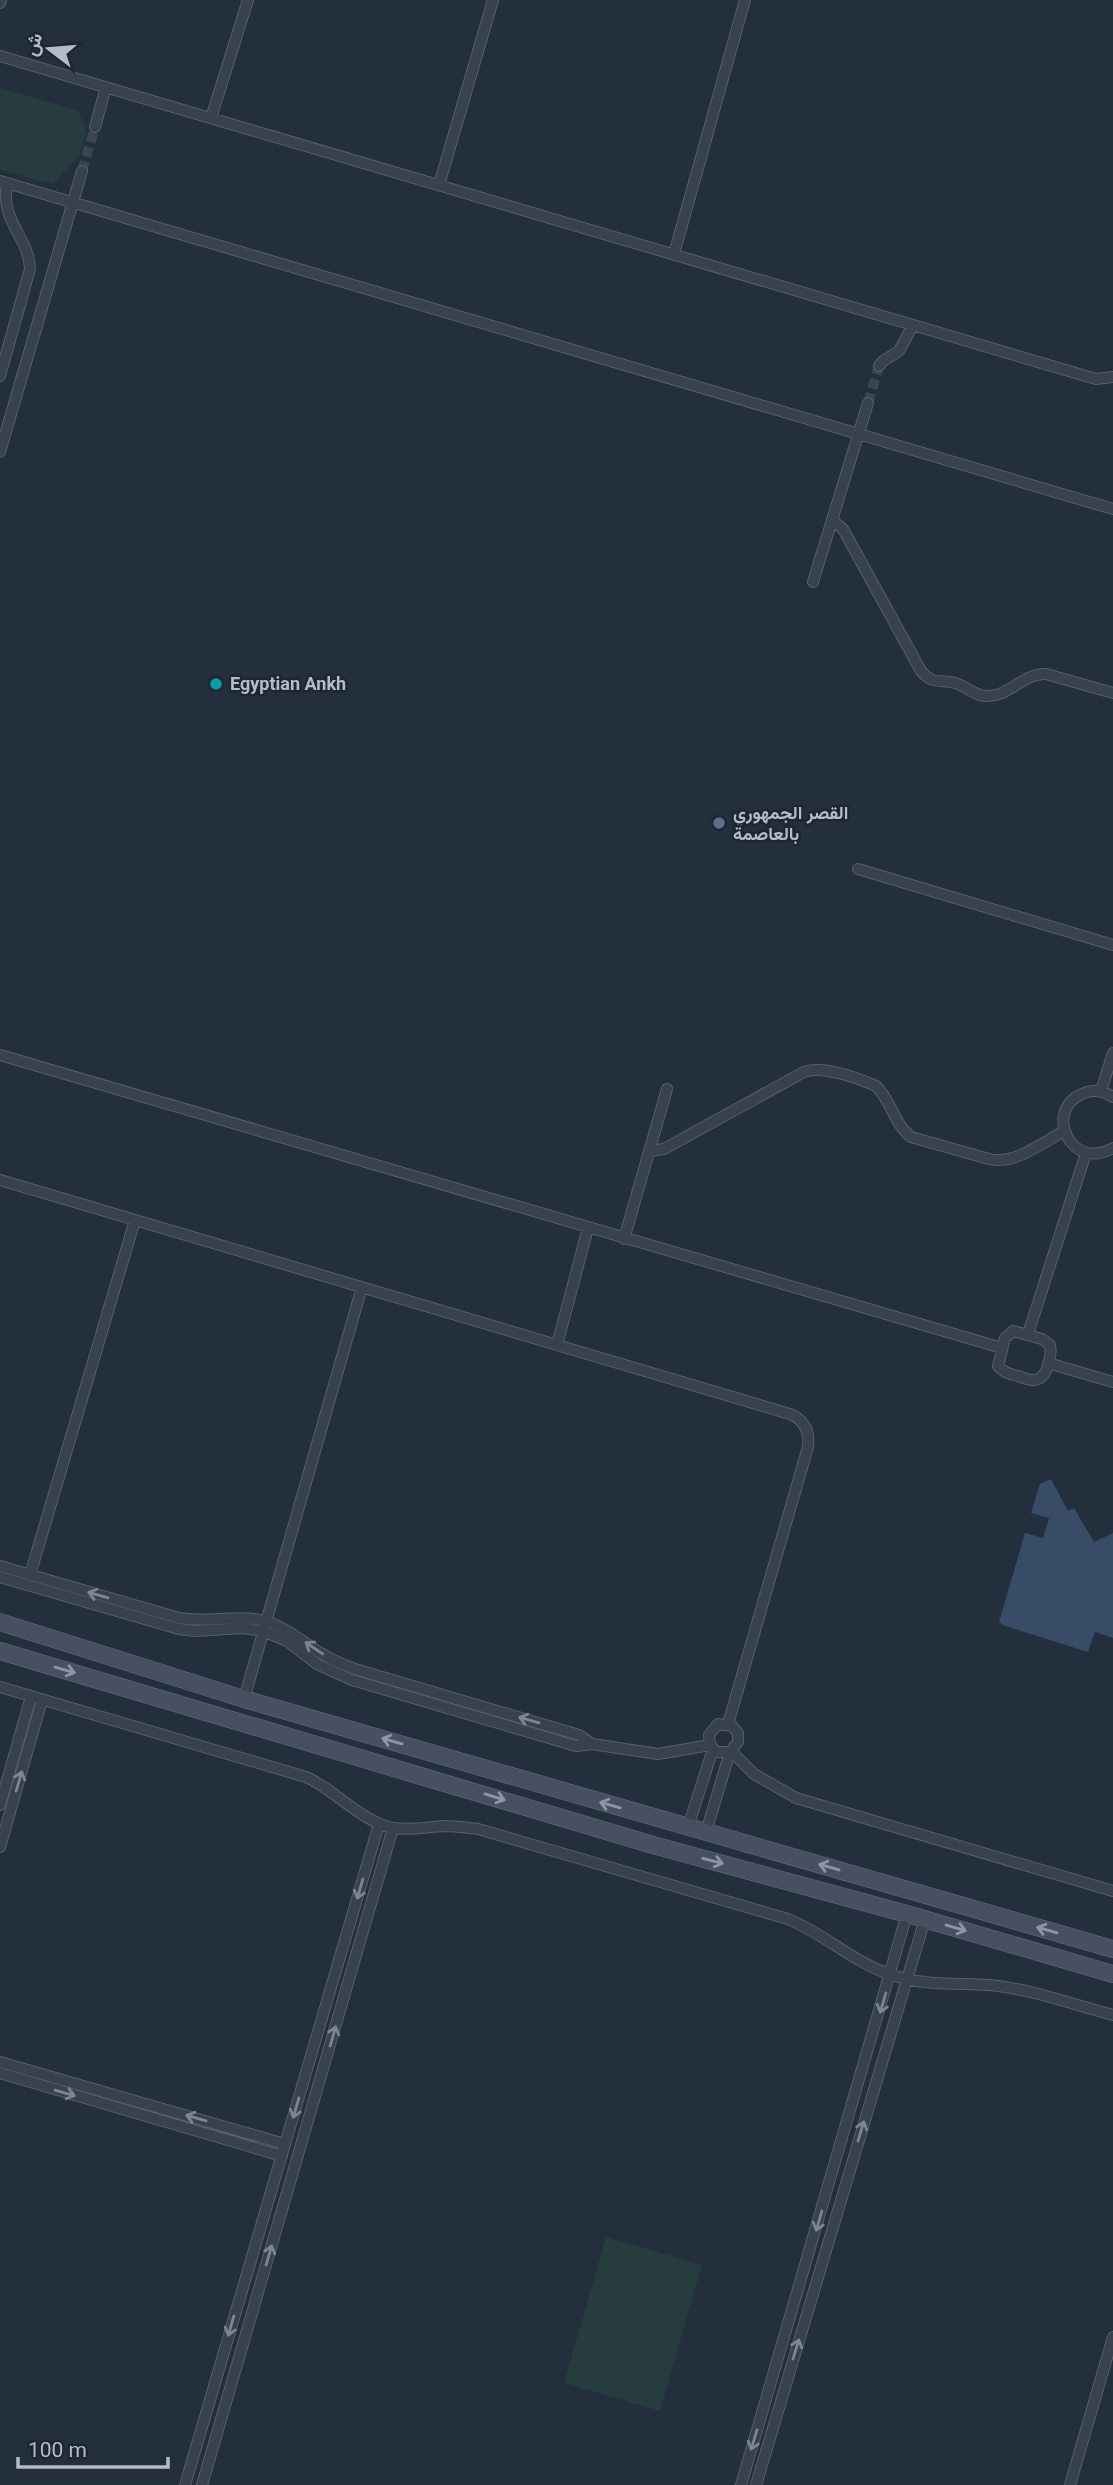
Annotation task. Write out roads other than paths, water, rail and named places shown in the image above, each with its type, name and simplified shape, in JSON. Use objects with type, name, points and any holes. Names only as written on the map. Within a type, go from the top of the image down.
[{"type":"street","points":[[211,118],[247,0]]},
{"type":"street","points":[[439,185],[494,0]]},
{"type":"street","points":[[674,254],[745,0]]},
{"type":"street","points":[[0,56],[1096,379],[1113,377]]},
{"type":"street","points":[[95,127],[106,87]]},
{"type":"street","points":[[0,452],[82,171]]},
{"type":"street","points":[[0,376],[30,268],[26,251],[14,233],[6,212],[4,182],[1113,509]]},
{"type":"street","points":[[879,366],[899,351],[913,325]]},
{"type":"street","points":[[813,582],[868,403]]},
{"type":"street","points":[[832,520],[843,529],[921,671],[930,680],[956,684],[977,695],[990,696],[1000,694],[1035,675],[1045,674],[1113,693]]},
{"type":"street","points":[[858,869],[1113,944]]},
{"type":"street","points":[[1101,1091],[1113,1053]]},
{"type":"street","points":[[0,1055],[1002,1348]]},
{"type":"street","points":[[650,1151],[664,1149],[814,1070],[876,1086],[904,1131],[911,1136],[989,1159],[1011,1159],[1064,1131]]},
{"type":"street","points":[[624,1239],[667,1089]]},
{"type":"street","points":[[1113,1097],[1101,1091],[1089,1091],[1072,1101],[1065,1111],[1064,1131],[1070,1142],[1086,1153],[1099,1154],[1113,1148]]},
{"type":"street","points":[[1028,1334],[1086,1153]]},
{"type":"street","points":[[0,1180],[790,1414],[799,1419],[806,1429],[808,1447],[728,1724]]},
{"type":"street","points":[[30,1575],[135,1220]]},
{"type":"street","points":[[557,1345],[588,1228]]},
{"type":"street","points":[[244,1699],[362,1287]]},
{"type":"street","points":[[1016,1331],[1028,1334],[1048,1342],[1051,1349],[1043,1375],[1035,1380],[1005,1372],[1000,1369],[998,1363],[1006,1335],[1016,1331]]},
{"type":"street","points":[[1048,1363],[1113,1382]]},
{"type":"street","points":[[0,1566],[179,1618],[198,1621],[245,1618],[265,1626],[288,1630],[326,1656],[347,1666],[579,1734],[592,1744],[659,1754],[711,1747]]},
{"type":"street","points":[[0,1577],[195,1632],[265,1626]]},
{"type":"street","points":[[0,1622],[244,1699],[1113,1949]]},
{"type":"street","points":[[0,1651],[653,1845],[925,1919],[1113,1975]]},
{"type":"street","points":[[0,1688],[306,1777],[327,1787],[379,1824],[393,1828],[448,1826],[478,1829],[788,1919],[891,1975],[906,1979],[1009,1988],[1113,2015]]},
{"type":"street","points":[[0,1805],[31,1697]]},
{"type":"street","points":[[0,1847],[42,1700]]},
{"type":"street","points":[[305,1741],[312,1717]]},
{"type":"street","points":[[706,1832],[730,1752],[736,1746],[738,1738],[735,1729],[728,1724],[718,1724],[710,1731],[708,1740],[711,1747],[721,1754],[730,1752]]},
{"type":"street","points":[[688,1827],[711,1747]]},
{"type":"street","points":[[730,1752],[754,1774],[796,1798],[1113,1891]]},
{"type":"street","points":[[463,1788],[470,1764]]},
{"type":"street","points":[[184,2485],[379,1824]]},
{"type":"street","points":[[202,2485],[393,1828]]},
{"type":"street","points":[[741,2485],[907,1914]]},
{"type":"street","points":[[756,2485],[925,1919]]},
{"type":"street","points":[[0,2062],[285,2144]]},
{"type":"street","points":[[0,2073],[282,2156]]},
{"type":"street","points":[[1070,2485],[1113,2337]]},
{"type":"water","points":[[1051,1479],[1068,1511],[1074,1508],[1094,1542],[1113,1533],[1113,1638],[1095,1632],[1088,1652],[999,1622],[1025,1533],[1043,1538],[1049,1518],[1031,1513],[1040,1484]]},
{"type":"tunnel","points":[[82,171],[95,127]]},
{"type":"tunnel","points":[[868,403],[879,366]]},
{"type":"place","name":"Egyptian Ankh","points":[[216,684]]},
{"type":"place","name":"القصر الجمهوري بالعاصمة","points":[[719,823]]}]
